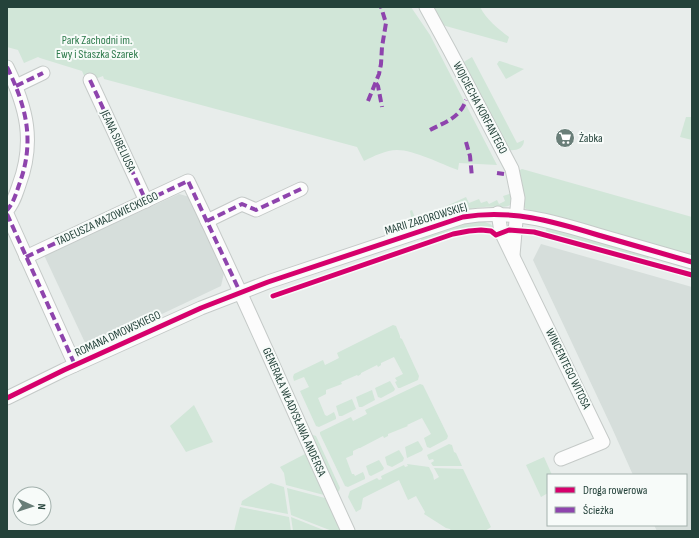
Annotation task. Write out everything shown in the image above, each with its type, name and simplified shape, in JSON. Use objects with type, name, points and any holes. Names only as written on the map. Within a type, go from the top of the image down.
[{"type":"street","name":"WOJCIECHA KORFANTEGO","points":[[426,7],[510,164],[518,194],[516,215]]},
{"type":"street","points":[[7,68],[16,86],[26,115],[28,140],[23,172],[16,194],[7,210]]},
{"type":"street","points":[[16,86],[42,73]]},
{"type":"street","name":"JEANA SIBELIUSA","points":[[90,80],[146,201]]},
{"type":"street","name":"TADEUSZA MAZOWIECKIEGO","points":[[26,257],[188,181]]},
{"type":"street","name":"GENERAŁA WŁADYSŁAWA ANDERSA","points":[[188,181],[348,531]]},
{"type":"street","points":[[207,221],[242,204],[256,210],[301,189]]},
{"type":"street","name":"MARII ZABOROWSKIEJ","points":[[240,292],[447,221],[480,214],[498,213],[545,220],[692,262]]},
{"type":"street","name":"WINCENTEGO WITOSA","points":[[498,213],[502,232],[513,256],[603,442],[561,459]]},
{"type":"street","points":[[7,214],[75,365]]},
{"type":"street","points":[[513,256],[516,215]]},
{"type":"street","name":"ROMANA DMOWSKIEGO","points":[[7,398],[187,313],[240,292]]},
{"type":"shaded area","points":[[179,194],[190,197],[225,269],[221,286],[88,349],[44,255]]},
{"type":"shaded area","points":[[541,244],[692,287],[692,531],[657,531],[654,526],[687,526],[687,474],[633,474],[533,260]]},
{"type":"green space","name":"Park Zachodni im. Ewy i Staszka Szarek","points":[[7,7],[411,7],[430,35],[497,165],[459,163],[458,170],[411,152],[397,150],[384,152],[364,161],[357,147],[104,79],[103,76],[87,82],[82,71],[38,57],[24,63],[18,50],[7,47]]},
{"type":"green space","points":[[433,7],[480,7],[493,24],[509,37],[507,43],[442,25]]},
{"type":"green space","points":[[472,57],[517,143],[524,140],[523,146],[519,149],[508,150],[462,63]]},
{"type":"green space","points":[[499,61],[524,69],[506,79],[497,64]]},
{"type":"green space","points":[[686,117],[692,117],[692,140],[680,137]]},
{"type":"green space","points":[[522,169],[692,217],[692,256],[526,209],[523,206],[518,171]]},
{"type":"green space","points":[[512,193],[512,204],[509,206],[484,207],[466,210],[416,226],[410,211],[412,210],[416,220],[466,197],[469,203],[479,199],[481,203],[487,201],[489,204],[497,200],[499,204],[505,201],[503,196]]},
{"type":"green space","points":[[482,221],[490,224],[495,228],[495,230],[487,228],[468,228],[438,236],[422,243],[421,236],[464,222]]},
{"type":"green space","points":[[547,225],[649,255],[648,261],[548,233],[546,231]]},
{"type":"green space","points":[[393,325],[396,326],[400,338],[402,339],[419,376],[418,380],[398,388],[395,378],[403,374],[394,357],[381,363],[378,367],[377,365],[358,376],[357,375],[341,382],[342,384],[326,390],[326,394],[318,398],[325,415],[327,416],[334,412],[336,419],[319,427],[316,426],[300,391],[309,387],[304,377],[294,381],[294,374],[323,360],[325,365],[339,358],[337,353]]},
{"type":"green space","points":[[390,381],[395,389],[394,391],[381,398],[378,397],[375,388]]},
{"type":"green space","points":[[420,384],[423,385],[448,436],[447,439],[430,448],[427,447],[424,438],[431,434],[422,418],[407,425],[408,426],[388,434],[388,436],[384,438],[383,436],[353,451],[353,455],[346,458],[352,474],[355,476],[363,472],[365,479],[348,487],[345,486],[320,432],[351,417],[353,421],[367,414],[365,410]]},
{"type":"green space","points":[[372,390],[375,400],[362,407],[359,407],[356,397]]},
{"type":"green space","points":[[352,399],[356,409],[339,416],[336,406]]},
{"type":"green space","points":[[194,405],[213,442],[186,452],[170,426]]},
{"type":"green space","points":[[313,435],[316,436],[340,488],[336,493],[309,437]]},
{"type":"green space","points":[[418,441],[423,449],[422,451],[407,458],[405,447]]},
{"type":"green space","points":[[449,444],[452,445],[454,452],[456,453],[462,466],[433,466],[431,463],[434,461],[433,459],[429,460],[427,455]]},
{"type":"green space","points":[[399,450],[404,458],[403,461],[392,467],[387,465],[385,457]]},
{"type":"green space","points":[[305,454],[324,495],[286,485],[284,473],[280,467]]},
{"type":"green space","points":[[544,457],[552,474],[547,474],[547,494],[541,497],[526,465]]},
{"type":"green space","points":[[379,460],[384,468],[383,470],[371,476],[369,475],[366,466]]},
{"type":"green space","points":[[407,464],[429,467],[434,480],[439,477],[434,468],[463,469],[491,527],[485,531],[451,531],[424,514],[425,512],[416,496],[408,500],[399,480],[363,498],[361,509],[356,512],[348,497],[350,491],[377,478],[379,480],[382,479],[381,476],[404,465],[405,467],[408,466]]},
{"type":"green space","points":[[271,483],[284,487],[288,514],[241,505],[242,501]]},
{"type":"green space","points":[[287,488],[325,498],[341,531],[332,531],[291,515]]},
{"type":"green space","points":[[240,507],[289,517],[291,531],[234,531]]},
{"type":"green space","points":[[291,517],[326,531],[293,531]]},
{"type":"marked path","points":[[368,101],[379,74],[381,64],[386,23],[381,7]]},
{"type":"marked path","points":[[7,67],[20,97],[24,111],[28,140],[24,169],[14,199],[7,210]]},
{"type":"marked path","points":[[16,86],[43,73]]},
{"type":"marked path","points":[[90,80],[146,201]]},
{"type":"marked path","points":[[376,83],[378,86],[382,107]]},
{"type":"marked path","points":[[430,130],[456,115],[466,100]]},
{"type":"marked path","points":[[466,142],[470,156],[472,177]]},
{"type":"marked path","points":[[497,173],[504,174]]},
{"type":"marked path","points":[[26,257],[188,181],[240,292]]},
{"type":"marked path","points":[[207,221],[242,204],[256,210],[301,189]]},
{"type":"marked path","points":[[7,214],[75,365]]},
{"type":"cycle path","points":[[7,398],[64,370],[201,308],[268,282],[463,217],[498,214],[515,215],[548,221],[692,262]]},
{"type":"cycle path","points":[[273,296],[453,234],[481,230],[491,231],[496,235],[509,230],[534,232],[692,275]]},
{"type":"place","name":"Żabka","points":[[565,138]]}]
